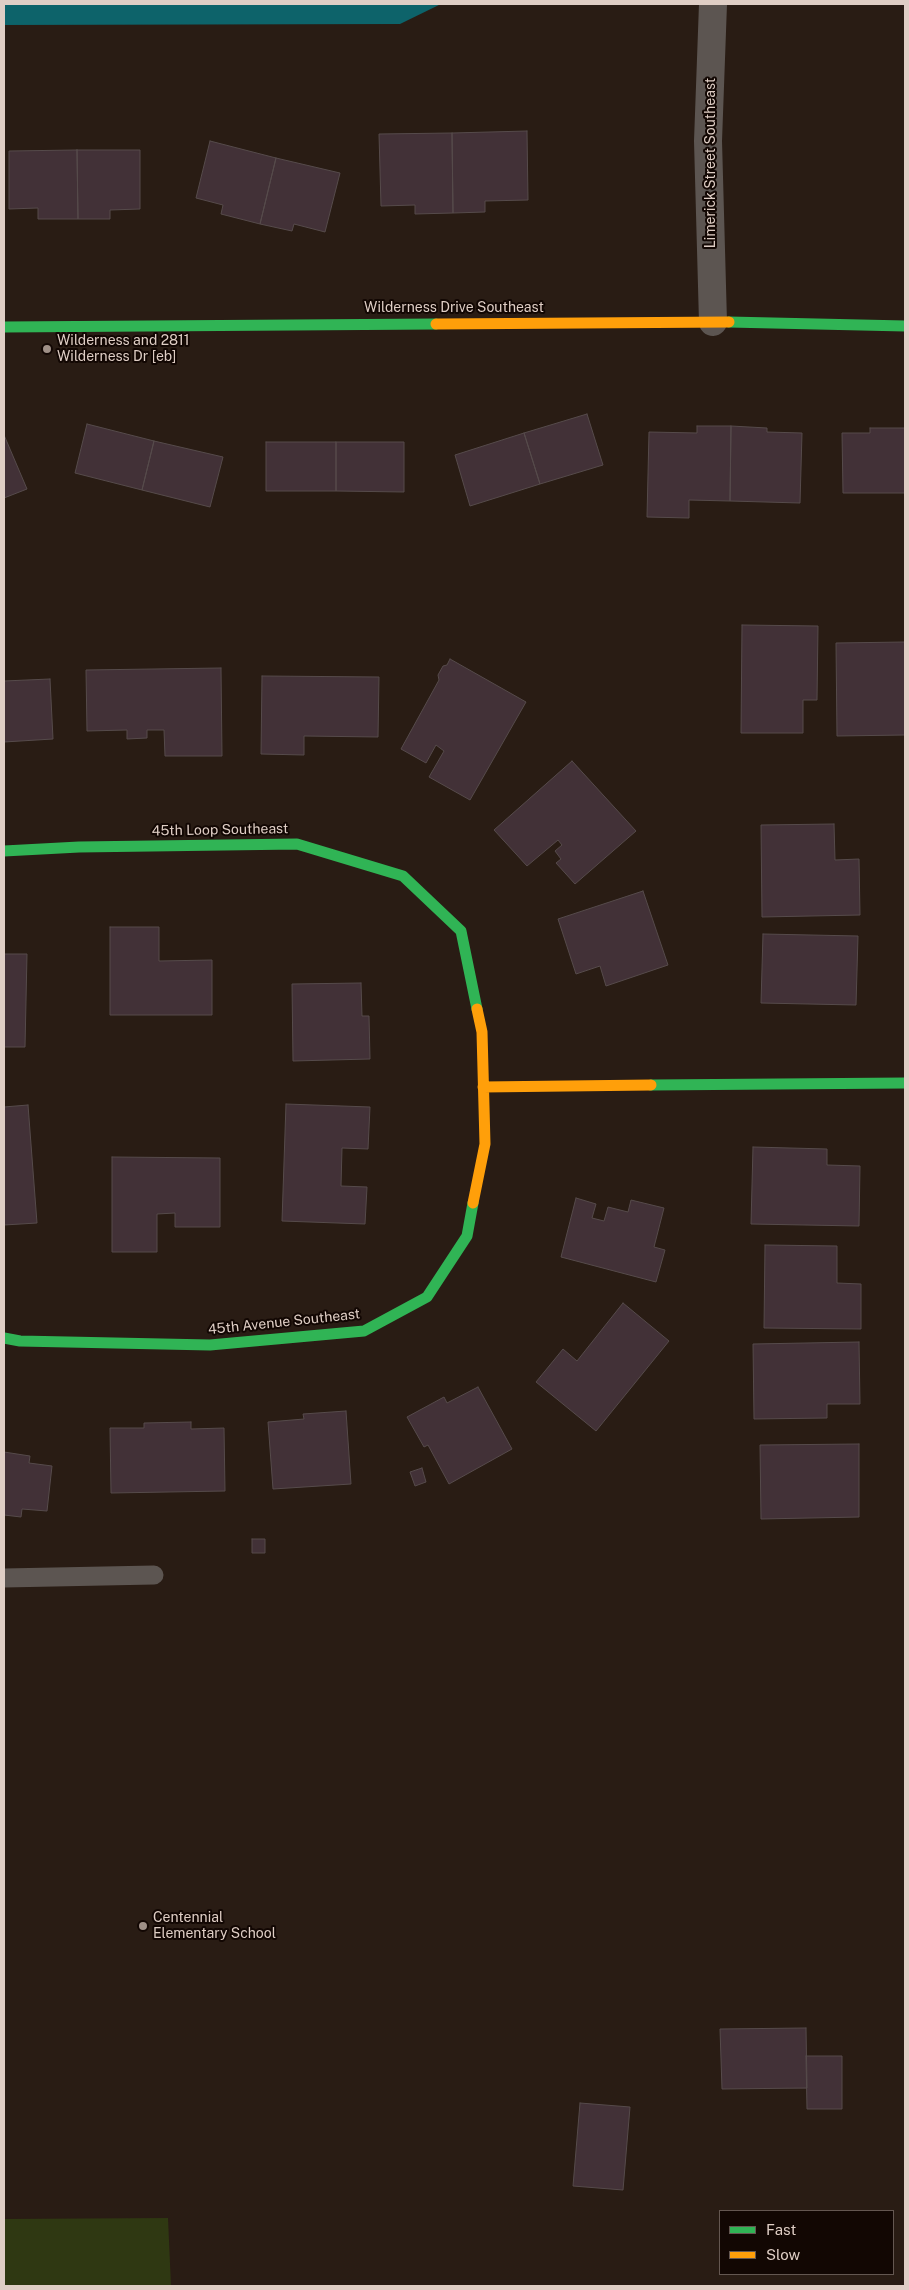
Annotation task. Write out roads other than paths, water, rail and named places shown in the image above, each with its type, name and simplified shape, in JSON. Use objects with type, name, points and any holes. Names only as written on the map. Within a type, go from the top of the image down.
[{"type":"street","name":"Limerick Street Southeast","points":[[713,4],[708,141],[714,322]]},
{"type":"street","name":"Wilderness Drive Southeast","points":[[4,327],[714,322],[905,326]]},
{"type":"street","name":"45th Loop Southeast","points":[[4,851],[79,847],[297,844],[403,876],[461,931],[482,1032],[483,1088]]},
{"type":"street","points":[[483,1088],[905,1083]]},
{"type":"street","name":"45th Avenue Southeast","points":[[4,1338],[20,1341],[210,1346],[364,1331],[427,1297],[467,1236],[485,1144],[483,1088]]},
{"type":"lane","points":[[4,1578],[154,1575]]},
{"type":"water","points":[[4,4],[441,4],[400,24],[4,25]]},
{"type":"place","name":"Wilderness and 2811 Wilderness Dr [eb]","points":[[47,349]]},
{"type":"place","name":"Centennial Elementary School","points":[[143,1926]]}]
